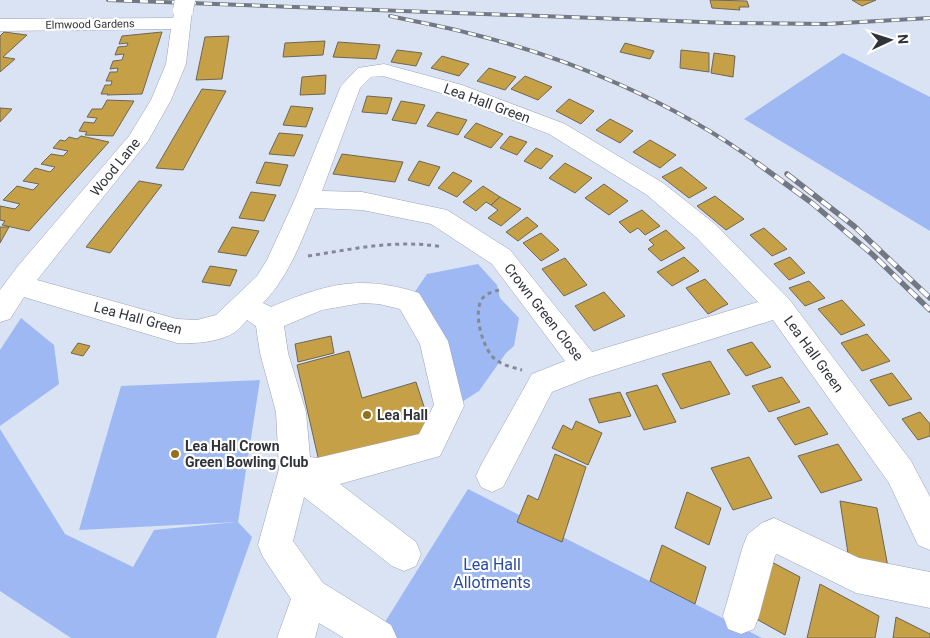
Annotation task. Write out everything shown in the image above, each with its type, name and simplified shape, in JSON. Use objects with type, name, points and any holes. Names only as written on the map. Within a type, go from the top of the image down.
[{"type":"street","name":"Elmwood Gardens","points":[[0,25],[183,11]]},
{"type":"street","name":"Wood Lane","points":[[0,311],[15,277],[137,141],[161,100],[176,64],[183,11]]},
{"type":"street","name":"Lea Hall Green","points":[[15,277],[177,331],[197,332],[257,313],[266,283],[278,265],[307,199],[351,86],[365,72],[384,70],[455,90],[557,129],[655,189],[706,231],[779,307],[900,472],[930,533]]},
{"type":"street","name":"Crown Green Close","points":[[307,199],[362,201],[438,216],[501,257],[586,366]]},
{"type":"street","points":[[294,469],[317,474],[429,446],[449,406],[434,341],[409,301],[373,292],[339,295],[257,313],[274,353],[291,412],[294,469],[275,545],[310,596],[378,638]]},
{"type":"street","name":"Crown Green Close","points":[[542,383],[586,366],[779,307]]},
{"type":"street","points":[[492,476],[542,383]]},
{"type":"street","points":[[294,469],[404,554]]},
{"type":"street","points":[[741,616],[760,546],[774,535],[856,575],[930,590]]},
{"type":"street","points":[[296,638],[310,596]]},
{"type":"path","points":[[301,257],[369,244],[396,242],[419,242],[447,248]]},
{"type":"path","points":[[502,289],[487,294],[481,300],[478,312],[490,354],[499,362],[523,371],[542,383]]},
{"type":"green space","points":[[843,53],[930,97],[930,231],[744,119]]},
{"type":"green space","points":[[478,264],[497,285],[500,298],[519,318],[514,346],[506,353],[479,391],[457,405],[414,293],[427,274]]},
{"type":"green space","points":[[21,318],[54,345],[59,384],[0,426],[0,350]]},
{"type":"green space","points":[[260,380],[238,522],[252,537],[216,638],[71,638],[0,591],[0,429],[65,534],[133,567],[154,530],[236,522],[79,530],[121,386]]},
{"type":"green space","name":"Lea Hall Allotments","points":[[468,489],[762,638],[375,638]]},
{"type":"building","points":[[710,0],[747,1],[749,7],[739,7],[740,10],[712,8]]},
{"type":"building","points":[[852,0],[876,0],[862,6]]},
{"type":"building","points":[[4,32],[27,35],[3,57],[15,59],[0,72],[0,36]]},
{"type":"building","points":[[162,32],[142,94],[101,94],[105,85],[111,85],[112,81],[106,81],[110,72],[117,72],[118,68],[110,69],[113,61],[122,60],[124,54],[115,55],[118,47],[127,46],[128,43],[119,44],[122,36]]},
{"type":"building","points":[[229,36],[222,79],[196,80],[205,37]]},
{"type":"building","points":[[325,41],[323,55],[283,57],[285,43]]},
{"type":"building","points":[[338,42],[380,45],[376,59],[333,57]]},
{"type":"building","points":[[625,43],[654,51],[650,59],[620,52]]},
{"type":"building","points":[[397,50],[422,53],[416,66],[391,62]]},
{"type":"building","points":[[681,50],[709,53],[709,72],[680,68]]},
{"type":"building","points":[[714,53],[735,56],[733,77],[711,73]]},
{"type":"building","points":[[442,56],[469,64],[459,76],[431,68]]},
{"type":"building","points":[[489,68],[516,77],[505,90],[477,81]]},
{"type":"building","points":[[326,75],[325,94],[300,95],[302,77]]},
{"type":"building","points":[[525,76],[552,87],[538,100],[511,89]]},
{"type":"building","points":[[202,89],[226,91],[183,170],[156,168]]},
{"type":"building","points":[[367,96],[392,98],[387,114],[362,112]]},
{"type":"building","points":[[569,99],[594,111],[581,124],[556,111]]},
{"type":"building","points":[[107,100],[134,101],[113,136],[85,135],[87,132],[79,131],[84,122],[94,123],[97,118],[87,117],[92,109],[102,109]]},
{"type":"building","points":[[401,101],[425,105],[416,124],[392,120]]},
{"type":"building","points":[[291,106],[313,108],[306,127],[283,125]]},
{"type":"building","points":[[0,108],[12,109],[0,122]]},
{"type":"building","points":[[437,112],[467,120],[458,135],[427,126]]},
{"type":"building","points":[[610,119],[633,131],[620,143],[596,130]]},
{"type":"building","points":[[476,123],[503,134],[491,148],[464,137]]},
{"type":"building","points":[[279,133],[303,135],[294,156],[269,154]]},
{"type":"building","points":[[81,136],[109,142],[29,231],[2,225],[5,221],[0,220],[0,206],[15,209],[20,204],[3,200],[17,186],[33,190],[39,184],[23,181],[35,168],[50,172],[55,167],[41,164],[51,154],[63,156],[68,151],[53,148],[60,140],[65,141],[69,137],[77,139]]},
{"type":"building","points":[[510,136],[527,142],[517,155],[500,148]]},
{"type":"building","points":[[650,140],[676,155],[660,168],[633,152]]},
{"type":"building","points":[[536,148],[553,156],[541,169],[524,161]]},
{"type":"building","points":[[342,154],[403,162],[395,182],[333,174]]},
{"type":"building","points":[[419,161],[440,167],[429,186],[408,180]]},
{"type":"building","points":[[265,162],[288,165],[280,186],[256,183]]},
{"type":"building","points":[[565,163],[592,178],[575,193],[549,178]]},
{"type":"building","points":[[681,167],[707,188],[689,198],[662,177]]},
{"type":"building","points":[[453,172],[472,181],[457,197],[438,188]]},
{"type":"building","points":[[139,181],[162,185],[110,253],[86,247]]},
{"type":"building","points":[[604,184],[628,201],[609,215],[585,198]]},
{"type":"building","points":[[483,186],[500,197],[491,205],[486,202],[476,211],[463,202]]},
{"type":"building","points":[[251,192],[276,195],[264,221],[239,218]]},
{"type":"building","points":[[715,196],[744,219],[726,230],[697,206]]},
{"type":"building","points":[[500,197],[521,209],[501,226],[488,218],[498,210],[491,205]]},
{"type":"building","points":[[642,210],[660,226],[645,235],[638,228],[630,233],[619,222]]},
{"type":"building","points":[[527,217],[538,226],[518,241],[506,232]]},
{"type":"building","points":[[0,227],[9,227],[0,243]]},
{"type":"building","points":[[232,227],[259,231],[246,256],[218,252]]},
{"type":"building","points":[[764,228],[787,249],[772,256],[750,235]]},
{"type":"building","points":[[666,230],[685,248],[661,261],[648,249],[654,245],[649,240]]},
{"type":"building","points":[[541,233],[559,250],[541,261],[523,243]]},
{"type":"building","points":[[684,257],[699,271],[672,286],[657,272]]},
{"type":"building","points":[[790,257],[805,273],[789,280],[774,264]]},
{"type":"building","points":[[565,258],[587,285],[564,296],[542,269]]},
{"type":"building","points":[[210,266],[237,270],[230,286],[202,282]]},
{"type":"building","points":[[705,279],[728,304],[708,314],[686,288]]},
{"type":"building","points":[[809,281],[825,298],[805,306],[789,288]]},
{"type":"building","points":[[604,292],[625,316],[594,331],[575,306]]},
{"type":"building","points":[[842,300],[865,325],[841,335],[818,309]]},
{"type":"building","points":[[867,334],[890,361],[862,371],[841,343]]},
{"type":"building","points":[[331,336],[334,353],[298,362],[295,344]]},
{"type":"building","points":[[752,342],[771,367],[746,376],[727,350]]},
{"type":"building","points":[[78,343],[90,346],[83,356],[71,353]]},
{"type":"building","name":"Lea Hall","points":[[349,351],[362,398],[416,382],[432,431],[320,466],[297,365]]},
{"type":"building","points":[[710,361],[730,394],[681,409],[662,374]]},
{"type":"building","points":[[892,373],[912,399],[889,406],[870,380]]},
{"type":"building","points":[[782,377],[800,402],[769,412],[752,386]]},
{"type":"building","points":[[657,385],[676,422],[644,430],[626,393]]},
{"type":"building","points":[[620,392],[631,416],[599,423],[589,399]]},
{"type":"building","points":[[809,407],[828,434],[795,445],[777,418]]},
{"type":"building","points":[[920,412],[930,424],[930,436],[918,440],[902,419]]},
{"type":"building","points":[[576,421],[602,433],[588,465],[552,448],[563,425],[572,430]]},
{"type":"building","points":[[838,444],[862,480],[821,493],[798,456]]},
{"type":"building","points":[[555,454],[586,467],[562,542],[517,522],[528,495],[538,500]]},
{"type":"building","points":[[749,457],[772,498],[733,510],[711,468]]},
{"type":"building","points":[[687,492],[721,508],[709,545],[675,528]]},
{"type":"building","points":[[840,501],[877,508],[888,567],[849,560]]},
{"type":"building","points":[[662,545],[706,567],[695,604],[650,581]]},
{"type":"building","points":[[766,559],[800,577],[785,635],[751,616]]},
{"type":"building","points":[[820,584],[879,616],[875,638],[807,638]]},
{"type":"building","points":[[896,617],[930,634],[930,638],[893,638]]},
{"type":"railway","points":[[108,0],[729,23],[826,24],[930,18]]},
{"type":"railway","points":[[390,16],[506,43],[582,69],[657,102],[693,121],[759,164]]},
{"type":"railway","points":[[757,163],[812,203],[872,254],[930,310]]},
{"type":"railway","points":[[787,174],[854,226],[930,298]]},
{"type":"place","name":"Lea Hall","points":[[367,415]]},
{"type":"place","name":"Lea Hall Crown Green Bowling Club","points":[[175,454]]}]
